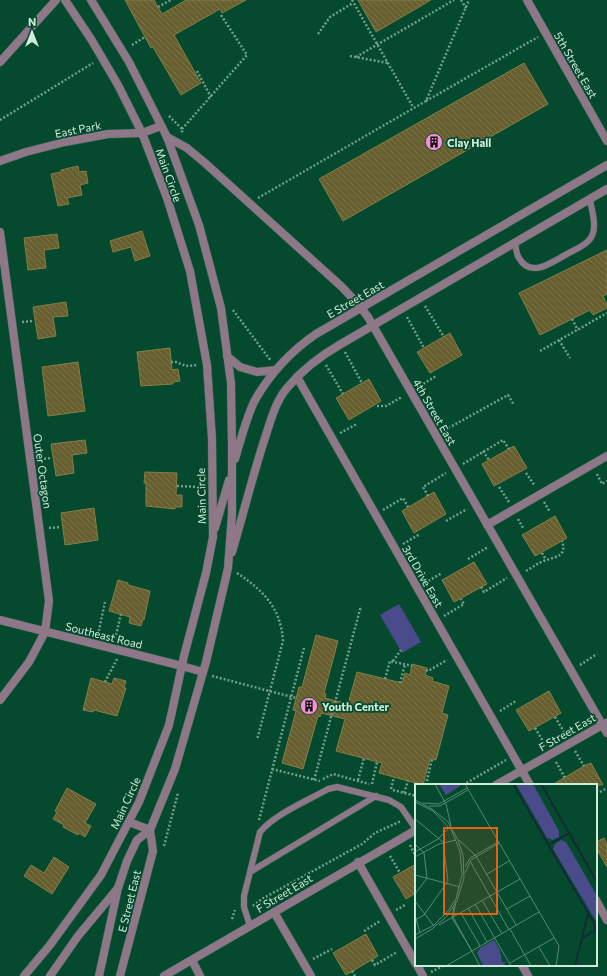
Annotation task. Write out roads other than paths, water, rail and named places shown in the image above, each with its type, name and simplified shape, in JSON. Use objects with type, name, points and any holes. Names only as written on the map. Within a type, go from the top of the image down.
[{"type":"street","points":[[0,62],[56,0]]},
{"type":"street","name":"Main Circle","points":[[24,976],[50,945],[101,875],[139,802],[169,725],[182,666],[206,573],[213,537],[211,432],[206,365],[190,271],[167,198],[142,133],[118,85],[92,39],[65,0]]},
{"type":"street","name":"Main Circle","points":[[50,976],[78,936],[118,888],[127,861],[137,840],[150,830],[175,769],[206,674],[228,568],[232,514],[230,383],[221,308],[201,232],[167,137],[129,62],[91,0]]},
{"type":"street","name":"5th Street East","points":[[527,0],[607,141]]},
{"type":"street","name":"East Park","points":[[0,161],[26,152],[65,142],[108,134],[142,133],[161,126]]},
{"type":"street","name":"4th Street East","points":[[167,137],[187,148],[342,287],[361,308],[373,325],[571,670],[605,724],[607,734]]},
{"type":"street","points":[[174,157],[187,148]]},
{"type":"street","name":"E Street East","points":[[213,537],[243,431],[255,401],[276,370],[303,343],[607,165]]},
{"type":"street","points":[[228,568],[270,421],[286,388],[313,361],[607,189]]},
{"type":"street","name":"Outer Octagon","points":[[0,232],[49,601],[45,632],[29,662],[0,700]]},
{"type":"street","points":[[227,356],[240,367],[257,372],[276,370]]},
{"type":"street","name":"3rd Drive East","points":[[297,377],[529,784]]},
{"type":"street","points":[[487,525],[607,456]]},
{"type":"street","name":"Southeast Road","points":[[0,620],[182,666],[206,674]]},
{"type":"street","name":"F Street East","points":[[498,784],[605,724]]},
{"type":"street","points":[[129,822],[150,830]]},
{"type":"street","name":"E Street East","points":[[120,976],[153,851],[150,830]]},
{"type":"street","name":"F Street East","points":[[164,976],[415,830]]},
{"type":"street","points":[[358,862],[415,962]]},
{"type":"street","name":"E Street East","points":[[99,976],[118,888]]},
{"type":"street","points":[[597,902],[607,920]]},
{"type":"street","points":[[274,912],[311,976]]},
{"type":"street","points":[[192,960],[200,976]]},
{"type":"street","points":[[417,966],[424,976]]},
{"type":"street","points":[[523,966],[528,976]]},
{"type":"lane","points":[[515,242],[519,258],[527,266],[536,269],[545,266],[591,239],[594,229],[594,219],[590,200]]},
{"type":"lane","points":[[250,926],[245,911],[244,896],[260,832],[274,819],[328,789],[337,787],[389,800],[401,807],[415,827]]},
{"type":"lane","points":[[250,872],[376,796]]},
{"type":"place","name":"Clay Hall","points":[[434,142]]},
{"type":"place","name":"Youth Center","points":[[309,706]]}]
